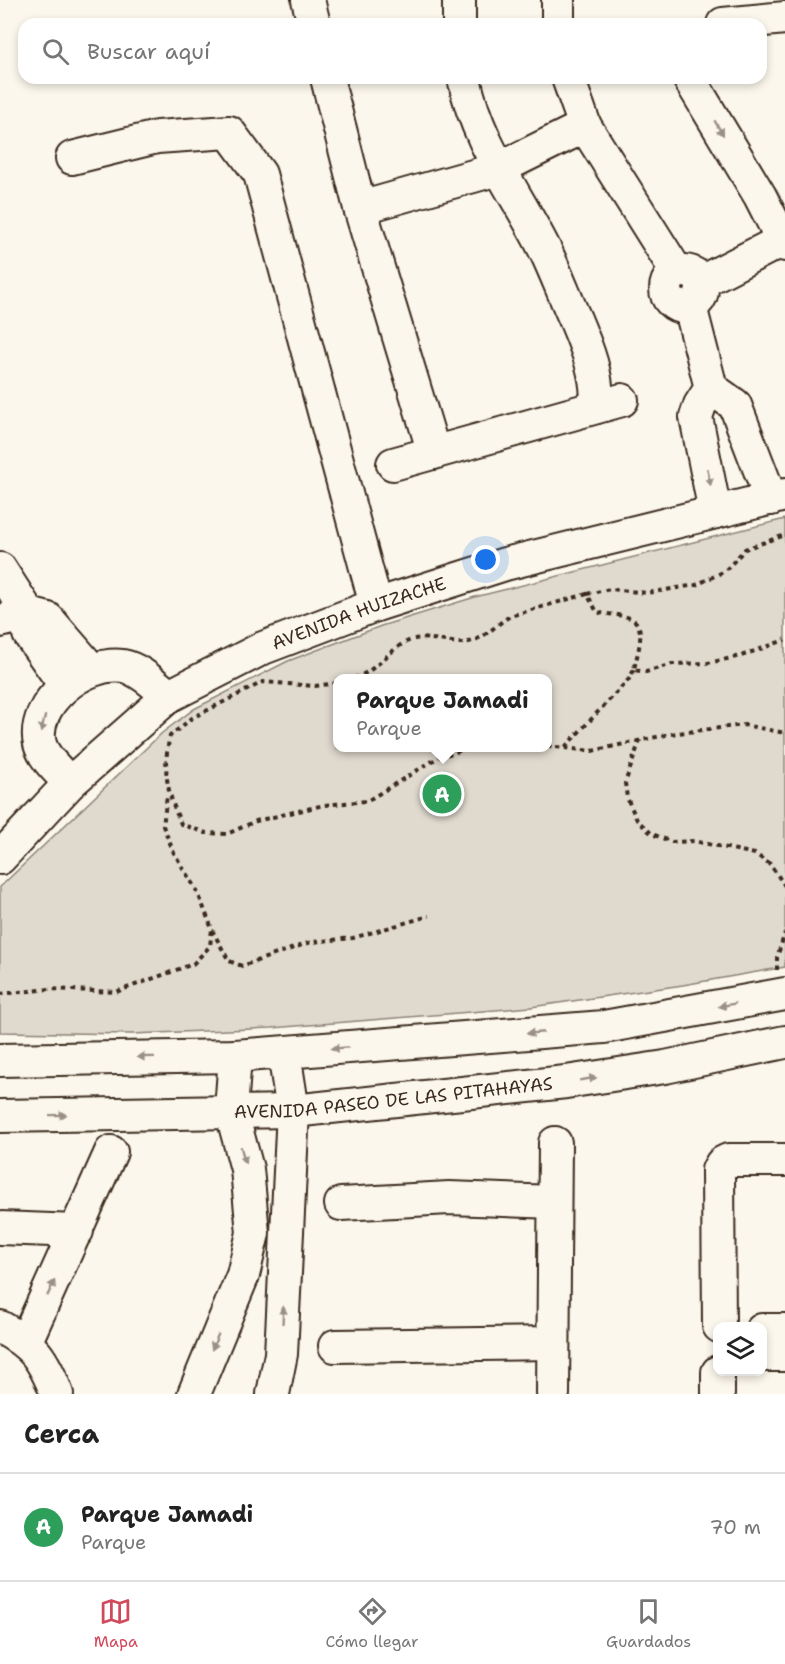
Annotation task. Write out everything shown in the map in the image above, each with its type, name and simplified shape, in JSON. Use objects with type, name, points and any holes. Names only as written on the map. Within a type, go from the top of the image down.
[{"type":"street","points":[[308,0],[312,18]]},
{"type":"street","points":[[459,0],[459,18]]},
{"type":"street","points":[[558,0],[558,18]]},
{"type":"street","points":[[767,20],[785,18]]},
{"type":"street","points":[[329,84],[360,208],[434,453]]},
{"type":"street","points":[[393,464],[609,403],[598,393],[583,339],[545,251],[498,169],[481,134],[466,84]]},
{"type":"street","points":[[570,84],[585,126],[689,286],[711,388],[735,405],[778,497]]},
{"type":"street","points":[[689,286],[784,242],[772,191],[693,84]]},
{"type":"street","points":[[360,208],[498,169],[585,126]]},
{"type":"street","points":[[72,158],[157,137],[229,132],[260,174],[376,605]]},
{"type":"street","points":[[711,388],[700,405],[696,417],[716,512]]},
{"type":"street","name":"AVENIDA HUIZACHE","points":[[0,858],[70,783],[169,696],[263,648],[376,605],[505,564],[778,497]]},
{"type":"street","points":[[0,569],[15,618],[65,685]]},
{"type":"street","points":[[15,618],[48,619],[92,670]]},
{"type":"street","points":[[70,783],[44,753],[39,742],[45,714],[65,685],[92,670],[122,666],[132,668],[169,696]]},
{"type":"street","points":[[0,1059],[235,1056],[604,1028],[781,995]]},
{"type":"street","name":"AVENIDA PASEO DE LAS PITAHAYAS","points":[[0,1116],[231,1110],[292,1111],[566,1082],[665,1067],[785,1042]]},
{"type":"street","points":[[273,1394],[281,1354],[292,1111],[284,1053]]},
{"type":"street","points":[[194,1394],[243,1275],[253,1233],[247,1169],[231,1110],[235,1056]]},
{"type":"street","points":[[553,1394],[555,1143]]},
{"type":"street","points":[[57,1394],[48,1371],[13,1334],[77,1232],[111,1152]]},
{"type":"street","points":[[719,1322],[718,1170],[722,1163],[728,1160],[785,1160]]},
{"type":"street","points":[[341,1204],[449,1198],[554,1202]]},
{"type":"street","points":[[0,1228],[77,1232]]},
{"type":"street","points":[[767,1330],[785,1330]]},
{"type":"street","points":[[335,1346],[554,1343]]},
{"type":"street","points":[[767,1354],[785,1355]]},
{"type":"street","points":[[718,1376],[718,1394]]},
{"type":"path","points":[[361,674],[385,661],[403,644],[414,639],[464,643],[494,630],[510,616],[586,594],[610,590],[647,593],[696,585],[725,571],[745,549],[785,535]]},
{"type":"path","points":[[565,747],[629,679],[634,670],[640,632],[631,618],[597,612],[586,594]]},
{"type":"path","points":[[634,670],[646,672],[672,664],[708,663],[741,656],[785,640]]},
{"type":"path","points":[[333,683],[309,686],[263,682],[192,718],[170,735],[166,768],[168,792],[163,826],[174,853],[198,893],[212,929],[229,961],[242,966],[311,942],[353,938],[429,916]]},
{"type":"path","points":[[552,746],[592,751],[714,727],[744,725],[785,733]]},
{"type":"path","points":[[640,740],[624,783],[627,798],[637,820],[652,834],[672,842],[694,841],[755,854],[770,864],[785,886]]},
{"type":"path","points":[[168,792],[181,824],[206,833],[227,834],[256,821],[324,805],[367,801],[438,757],[454,752]]},
{"type":"path","points":[[0,994],[50,989],[116,992],[194,964],[210,946],[212,929]]},
{"type":"path","points":[[781,995],[777,957],[785,933]]},
{"type":"shaded area","points":[[785,519],[785,967],[683,985],[531,1007],[272,1028],[132,1034],[0,1032],[0,887],[162,733],[194,709],[288,661],[381,626],[475,597]]},
{"type":"place","name":"Parque Jamadi","points":[[442,794]]}]
